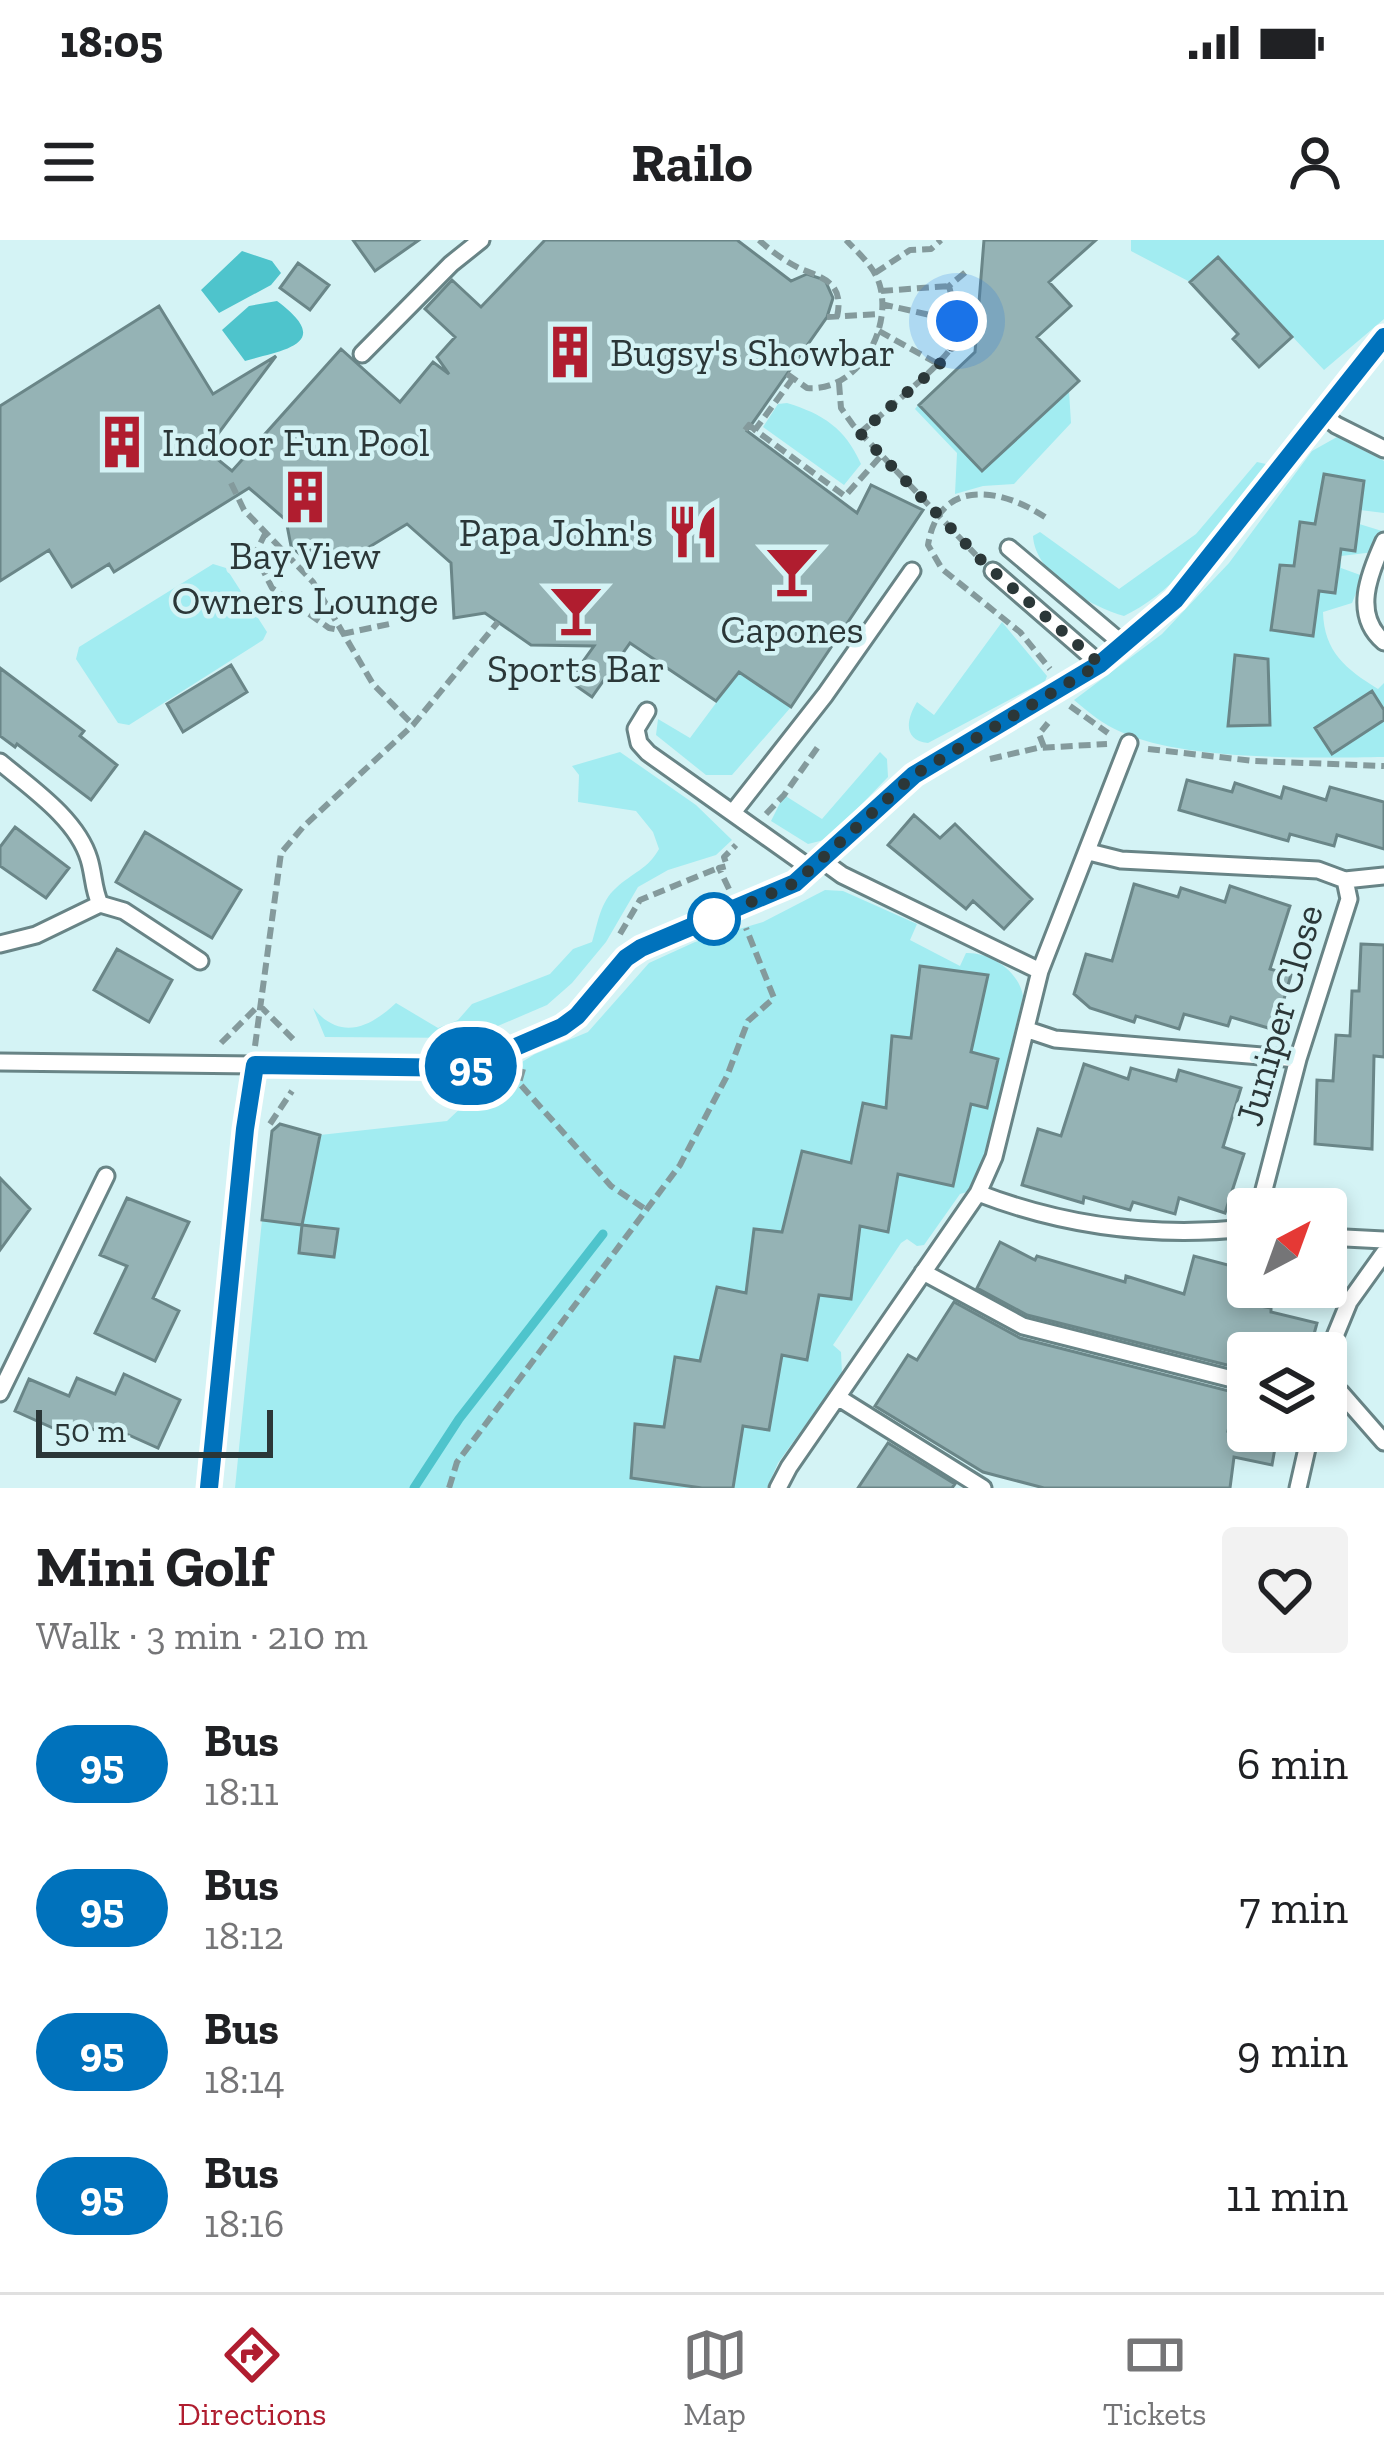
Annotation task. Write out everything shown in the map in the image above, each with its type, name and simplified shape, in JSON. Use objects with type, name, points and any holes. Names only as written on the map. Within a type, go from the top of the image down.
[{"type":"lane","points":[[362,354],[481,240]]},
{"type":"lane","points":[[0,1062],[467,1068],[562,1027],[626,958],[795,883],[914,775],[1124,645],[1175,600],[1384,338]]},
{"type":"lane","points":[[1321,413],[1384,449]]},
{"type":"lane","points":[[1384,541],[1365,600],[1367,621],[1384,642]]},
{"type":"lane","points":[[1009,548],[1124,645]]},
{"type":"lane","points":[[734,811],[825,695],[912,571]]},
{"type":"lane","points":[[994,571],[1100,664]]},
{"type":"lane","points":[[646,710],[636,729],[639,743],[734,811],[815,864],[1040,970]]},
{"type":"lane","points":[[778,1488],[978,1193],[994,1157],[1040,970],[1129,743]]},
{"type":"lane","points":[[0,762],[77,834],[100,904]]},
{"type":"lane","name":"Juniper Close","points":[[1089,852],[1121,860],[1318,870],[1345,880],[1349,898],[1298,1059],[1264,1188]]},
{"type":"lane","points":[[1345,880],[1384,877]]},
{"type":"lane","points":[[0,944],[36,935],[100,904],[124,911],[200,961]]},
{"type":"lane","points":[[1028,1030],[1055,1040],[1298,1059]]},
{"type":"lane","points":[[195,1488],[209,1488],[255,1065]]},
{"type":"lane","points":[[0,1393],[106,1176]]},
{"type":"lane","points":[[978,1193],[1021,1210],[1126,1232],[1227,1230]]},
{"type":"lane","points":[[1347,1238],[1384,1240]]},
{"type":"lane","points":[[1337,1332],[1349,1303],[1384,1253]]},
{"type":"lane","points":[[923,1272],[1022,1326],[1227,1378]]},
{"type":"lane","points":[[838,1398],[983,1488]]},
{"type":"lane","points":[[1347,1399],[1377,1422],[1384,1442]]},
{"type":"lane","points":[[1298,1488],[1306,1452]]},
{"type":"path","points":[[759,240],[797,267],[836,285],[837,317]]},
{"type":"path","points":[[755,430],[790,376],[807,388],[839,383],[860,365],[879,331],[881,291],[874,273],[846,240]]},
{"type":"path","points":[[874,273],[910,250],[931,249],[941,240]]},
{"type":"path","points":[[881,291],[949,286],[968,270]]},
{"type":"path","points":[[860,433],[939,365],[955,341],[957,321],[949,286]]},
{"type":"path","points":[[881,304],[957,321]]},
{"type":"path","points":[[827,317],[880,314]]},
{"type":"path","points":[[879,331],[939,365]]},
{"type":"path","points":[[839,383],[841,408],[860,433],[994,571]]},
{"type":"path","points":[[745,430],[749,425],[845,496],[881,455]]},
{"type":"path","points":[[231,483],[244,510],[313,582],[373,684],[413,725]]},
{"type":"path","points":[[266,532],[255,554],[272,588],[340,632],[394,623]]},
{"type":"path","points":[[255,1065],[281,853],[413,725],[498,622]]},
{"type":"path","points":[[984,761],[1037,748],[1129,743],[1254,761],[1384,766]]},
{"type":"path","points":[[618,938],[640,901],[719,868]]},
{"type":"path","points":[[449,1488],[457,1462],[680,1165],[728,1076],[748,1021],[774,998],[738,910]]},
{"type":"path","points":[[226,1038],[308,1045]]},
{"type":"path","points":[[496,1103],[517,1082],[611,1186],[648,1211]]},
{"type":"shaded area","points":[[1131,240],[1384,240],[1384,319],[1324,370],[1218,258],[1190,282],[1131,251]]},
{"type":"shaded area","points":[[242,251],[272,261],[281,273],[271,285],[219,313],[201,290]]},
{"type":"shaded area","points":[[277,301],[294,315],[303,336],[288,349],[245,361],[222,330],[249,306]]},
{"type":"shaded area","points":[[1069,391],[1071,423],[1014,484],[955,494],[957,453],[915,409],[918,405],[982,471]]},
{"type":"shaded area","points":[[787,403],[822,418],[848,441],[861,464],[844,485],[763,427],[778,404]]},
{"type":"shaded area","points":[[1337,437],[1384,461],[1384,513],[1360,510],[1356,523],[1382,531],[1374,552],[1341,556],[1341,568],[1363,576],[1352,603],[1323,612],[1328,638],[1339,658],[1378,689],[1384,683],[1384,757],[1250,756],[1179,748],[1115,729],[1074,700],[1162,634],[1229,563],[1312,451]]},
{"type":"shaded area","points":[[1257,462],[1266,464],[1204,550],[1166,588],[1124,616],[1067,587],[1036,550],[1033,536],[1040,532],[1119,589],[1196,534]]},
{"type":"shaded area","points":[[213,564],[226,568],[267,632],[263,640],[129,725],[118,723],[76,659],[79,647]]},
{"type":"shaded area","points":[[1002,622],[1047,676],[1045,681],[928,743],[914,738],[909,722],[917,702],[934,715]]},
{"type":"shaded area","points":[[739,672],[791,707],[732,775],[706,775],[656,735],[658,719],[690,738]]},
{"type":"shaded area","points":[[620,752],[696,805],[732,840],[716,855],[668,870],[638,887],[606,942],[547,1005],[470,1038],[325,1037],[313,1008],[344,1028],[376,1019],[396,1003],[438,1028],[458,1020],[472,1004],[550,974],[573,949],[592,942],[606,900],[659,849],[653,832],[636,811],[578,802],[579,775],[572,766]]},
{"type":"shaded area","points":[[880,752],[887,759],[888,777],[828,839],[808,844],[771,821],[784,795],[822,819]]},
{"type":"shaded area","points":[[825,890],[843,891],[917,924],[910,940],[960,966],[966,953],[994,960],[1010,971],[1023,996],[983,1162],[967,1192],[960,1194],[924,1245],[907,1239],[901,1243],[833,1345],[841,1352],[842,1374],[778,1463],[767,1488],[235,1488],[262,1220],[297,1222],[304,1216],[320,1135],[447,1121],[486,1084],[535,1054],[588,1032],[649,963],[695,942],[763,922]]},
{"type":"building","points":[[353,240],[419,240],[375,271]]},
{"type":"building","points":[[545,240],[737,240],[791,281],[807,274],[825,280],[833,298],[827,317],[747,431],[857,513],[871,485],[923,510],[791,707],[739,672],[716,701],[630,643],[592,697],[569,681],[594,646],[531,645],[485,613],[454,618],[451,563],[407,524],[356,555],[335,555],[315,545],[304,558],[291,546],[286,520],[249,488],[114,572],[109,564],[72,587],[49,550],[0,581],[0,406],[159,306],[213,394],[276,356],[206,450],[232,471],[341,349],[400,402],[433,362],[449,374],[437,357],[455,337],[425,309],[452,280],[481,307]]},
{"type":"building","points":[[984,240],[1096,240],[1049,282],[1071,306],[1037,337],[1079,381],[982,471],[919,405],[975,352]]},
{"type":"building","points":[[1218,257],[1292,337],[1259,367],[1233,339],[1238,334],[1190,282]]},
{"type":"building","points":[[298,263],[329,285],[310,310],[280,288]]},
{"type":"building","points":[[1324,474],[1364,481],[1355,551],[1341,549],[1335,593],[1319,591],[1313,636],[1271,630],[1280,565],[1294,566],[1300,522],[1315,524]]},
{"type":"building","points":[[1235,655],[1268,659],[1270,725],[1228,726]]},
{"type":"building","points":[[231,665],[247,692],[183,732],[167,704]]},
{"type":"building","points":[[0,668],[84,731],[80,736],[117,765],[91,800],[0,736]]},
{"type":"building","points":[[1372,691],[1384,710],[1384,720],[1332,754],[1315,728]]},
{"type":"building","points":[[1187,780],[1232,792],[1235,783],[1281,798],[1284,787],[1326,800],[1330,787],[1384,802],[1384,849],[1337,835],[1334,846],[1290,834],[1288,841],[1179,810]]},
{"type":"building","points":[[914,815],[940,838],[955,824],[1032,899],[1004,929],[973,901],[966,909],[888,845]]},
{"type":"building","points":[[15,827],[69,868],[46,898],[0,866],[0,847]]},
{"type":"building","points":[[145,832],[241,890],[212,938],[116,882]]},
{"type":"building","points":[[1134,884],[1178,897],[1181,888],[1225,902],[1230,886],[1290,906],[1270,969],[1291,975],[1275,1030],[1231,1017],[1228,1026],[1184,1014],[1179,1029],[1136,1016],[1134,1022],[1090,1008],[1074,994],[1086,954],[1112,961]]},
{"type":"building","points":[[1361,944],[1384,945],[1384,1057],[1374,1056],[1372,1149],[1315,1144],[1317,1080],[1333,1081],[1336,1035],[1350,1036]]},
{"type":"building","points":[[117,949],[172,980],[149,1022],[94,990]]},
{"type":"building","points":[[920,966],[988,975],[971,1052],[998,1059],[987,1108],[971,1104],[953,1186],[898,1174],[888,1232],[860,1226],[851,1299],[819,1295],[807,1360],[782,1355],[769,1430],[743,1426],[733,1488],[631,1478],[635,1424],[664,1427],[675,1357],[700,1361],[717,1287],[746,1293],[754,1229],[782,1232],[802,1151],[851,1163],[863,1103],[886,1108],[892,1036],[911,1038]]},
{"type":"building","points":[[1084,1064],[1128,1079],[1131,1068],[1176,1081],[1179,1070],[1241,1088],[1223,1147],[1244,1154],[1233,1188],[1227,1188],[1225,1213],[1179,1198],[1175,1214],[1133,1202],[1130,1210],[1084,1197],[1083,1203],[1022,1185],[1038,1129],[1061,1136]]},
{"type":"building","points":[[280,1124],[320,1135],[302,1225],[262,1220],[272,1131]]},
{"type":"building","points":[[0,1178],[30,1209],[0,1250]]},
{"type":"building","points":[[127,1198],[189,1222],[153,1298],[179,1311],[155,1361],[95,1333],[127,1266],[100,1255]]},
{"type":"building","points":[[302,1225],[338,1229],[334,1257],[299,1253]]},
{"type":"building","points":[[1000,1242],[1035,1260],[1037,1256],[1125,1282],[1126,1276],[1184,1294],[1194,1256],[1227,1265],[1227,1308],[1271,1308],[1271,1312],[1317,1323],[1315,1332],[1227,1332],[1227,1365],[1027,1315],[977,1288]]},
{"type":"building","points":[[954,1302],[1020,1338],[1227,1390],[1227,1452],[1274,1452],[1272,1465],[1234,1457],[1230,1488],[1044,1488],[983,1472],[875,1406],[908,1355],[917,1360]]},
{"type":"building","points":[[124,1374],[180,1400],[158,1448],[122,1432],[119,1441],[79,1423],[73,1437],[15,1411],[29,1379],[69,1396],[77,1378],[115,1394]]},
{"type":"building","points":[[888,1443],[955,1484],[952,1488],[858,1488]]},
{"type":"waterway","points":[[414,1488],[459,1419],[603,1234]]},
{"type":"bus line","name":"95","points":[[209,1488],[255,1065],[467,1068],[562,1027],[641,948],[795,883],[904,782],[1100,664],[1175,600],[1384,337]]},
{"type":"place","name":"Bugsy's Showbar","points":[[570,352]]},
{"type":"place","name":"Indoor Fun Pool","points":[[122,442]]},
{"type":"place","name":"Bay View Owners Lounge","points":[[305,497]]},
{"type":"place","name":"Papa John's","points":[[693,532]]},
{"type":"place","name":"Capones","points":[[792,571]]},
{"type":"place","name":"Sports Bar","points":[[576,610]]},
{"type":"route","points":[[714,919],[703,923],[795,883],[904,782],[1100,664],[984,563],[860,433],[939,365],[955,341],[957,321]]}]
